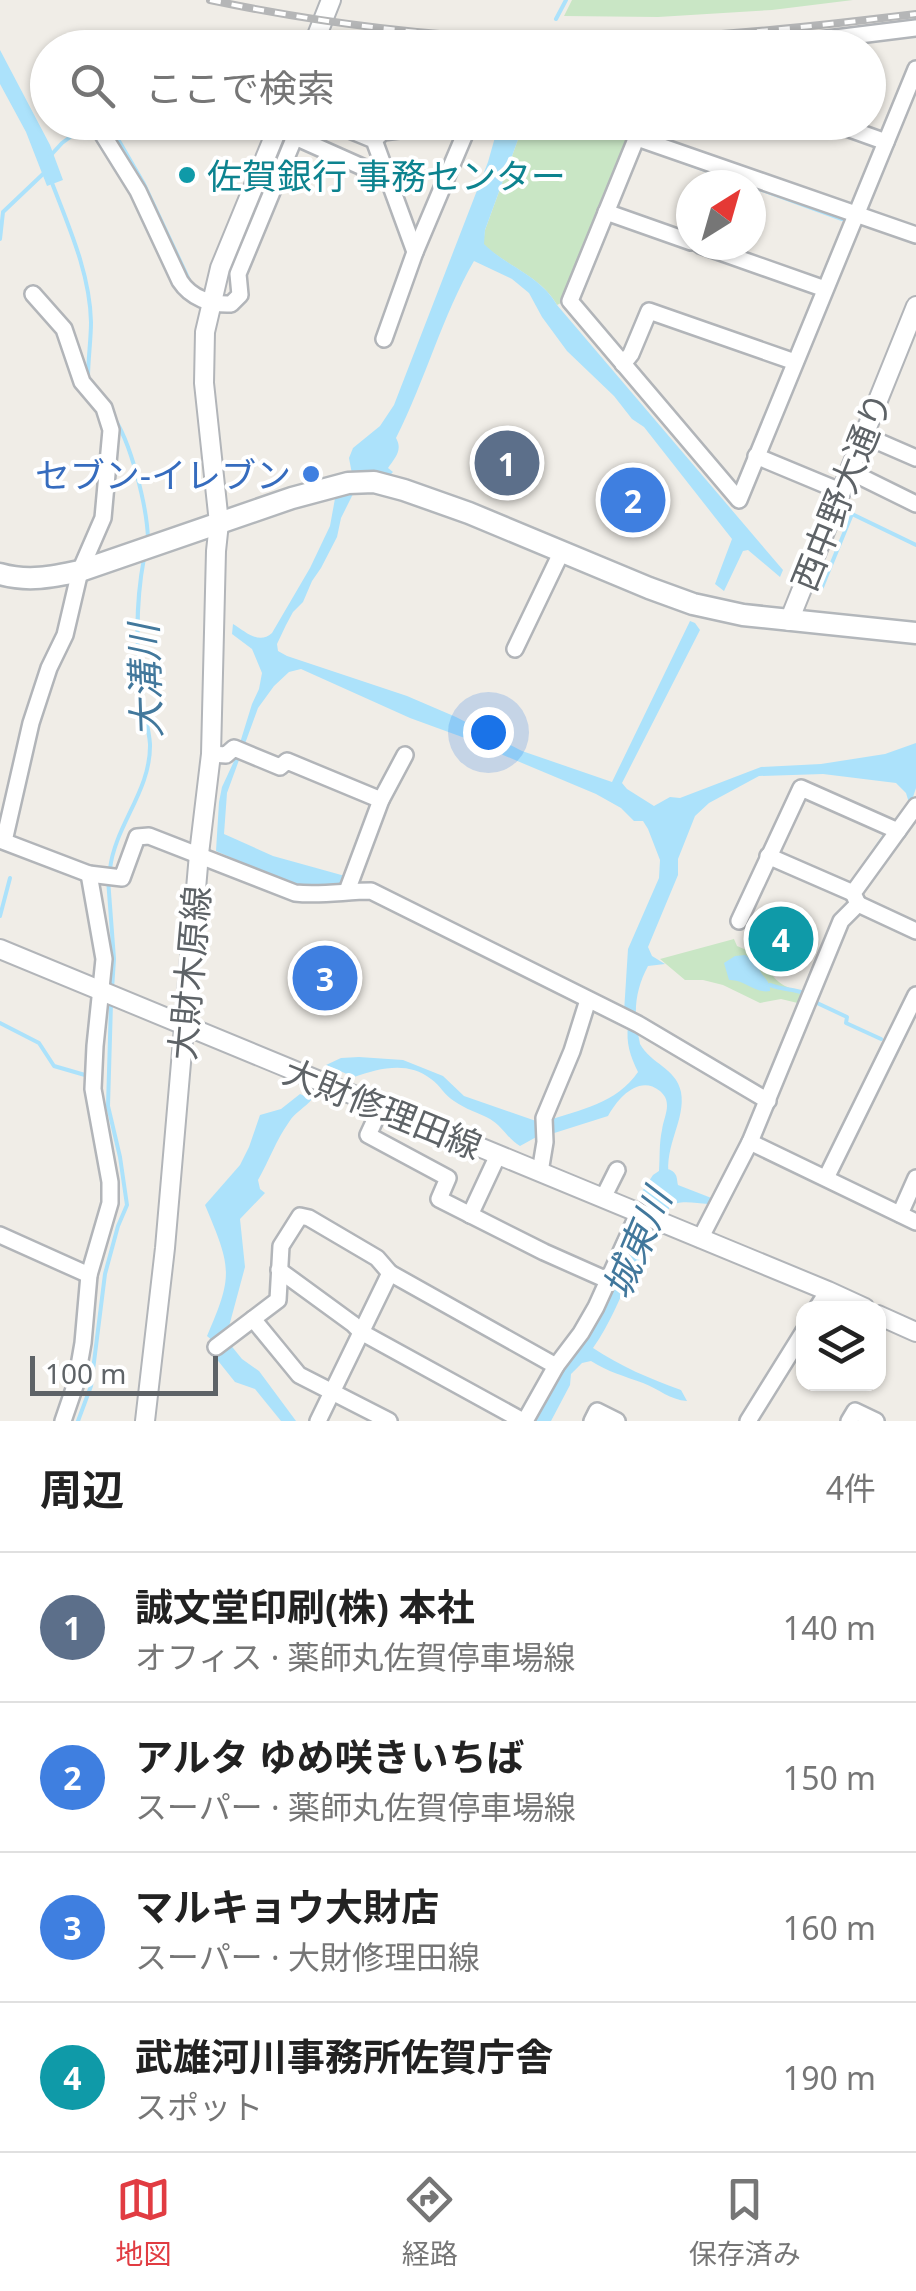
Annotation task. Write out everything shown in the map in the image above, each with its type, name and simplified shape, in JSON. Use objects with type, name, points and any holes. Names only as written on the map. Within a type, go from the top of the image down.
[{"type":"main road","points":[[0,574],[18,579],[80,572],[330,487],[374,482],[470,513],[693,604],[743,614],[916,634]]},
{"type":"street","points":[[319,30],[330,0]]},
{"type":"street","points":[[886,32],[916,28]]},
{"type":"street","points":[[636,140],[570,301],[738,500],[916,70]]},
{"type":"street","points":[[106,140],[138,192],[187,291],[211,302],[231,304],[240,294],[238,274],[294,140]]},
{"type":"street","name":"大財木原線","points":[[145,1421],[165,1248],[210,754],[219,523],[204,382],[205,332],[220,268],[273,140]]},
{"type":"street","points":[[316,140],[378,174]]},
{"type":"street","points":[[374,140],[415,252]]},
{"type":"street","points":[[384,339],[460,140]]},
{"type":"street","points":[[666,140],[916,235]]},
{"type":"street","points":[[880,140],[886,142]]},
{"type":"street","points":[[606,212],[676,237]]},
{"type":"street","points":[[743,260],[825,289]]},
{"type":"street","points":[[34,294],[64,329],[82,382],[104,408],[111,430],[103,518],[80,572],[65,636],[49,668],[31,723],[2,841],[89,874],[122,878],[137,837],[149,836],[295,893],[371,891],[632,1021],[768,1101]]},
{"type":"street","name":"西中野大通り","points":[[789,620],[863,435],[910,339],[916,306]]},
{"type":"street","points":[[623,364],[649,311],[794,362]]},
{"type":"street","points":[[863,435],[916,458]]},
{"type":"street","points":[[756,456],[840,492]]},
{"type":"street","points":[[848,472],[916,504]]},
{"type":"street","points":[[516,649],[562,551]]},
{"type":"street","points":[[210,754],[226,754],[234,748],[280,767],[286,761],[381,800]]},
{"type":"street","points":[[347,891],[381,800],[405,755]]},
{"type":"street","points":[[739,921],[801,788],[898,831]]},
{"type":"street","points":[[850,1301],[700,1239],[750,1142],[841,921],[916,806]]},
{"type":"street","points":[[768,856],[916,931]]},
{"type":"street","points":[[63,1421],[78,1369],[89,1274],[110,1203],[110,1182],[93,1089],[104,959],[89,874]]},
{"type":"street","points":[[0,949],[101,992]]},
{"type":"street","name":"大財修理田線","points":[[101,992],[700,1239]]},
{"type":"street","points":[[826,1178],[916,995]]},
{"type":"street","points":[[540,1172],[544,1118],[588,1000]]},
{"type":"street","points":[[381,1107],[368,1135],[448,1178],[439,1199],[608,1280]]},
{"type":"street","points":[[750,1142],[916,1222]]},
{"type":"street","points":[[470,1215],[498,1155]]},
{"type":"street","points":[[603,1198],[618,1170]]},
{"type":"street","points":[[900,1214],[916,1178]]},
{"type":"street","points":[[279,1270],[360,1332],[524,1421],[556,1366],[581,1333],[638,1214]]},
{"type":"street","points":[[216,1346],[278,1300],[281,1246],[300,1216],[377,1258],[390,1273],[556,1366]]},
{"type":"street","points":[[0,1236],[89,1274]]},
{"type":"street","points":[[318,1421],[390,1273]]},
{"type":"street","points":[[822,1301],[828,1291]]},
{"type":"street","points":[[253,1319],[300,1374],[389,1421]]},
{"type":"street","points":[[886,1319],[916,1332]]},
{"type":"street","points":[[748,1421],[796,1344]]},
{"type":"street","points":[[592,1421],[596,1411],[617,1421]]},
{"type":"street","points":[[849,1421],[855,1411],[876,1421]]},
{"type":"green space","points":[[572,0],[853,0],[658,17],[564,16]]},
{"type":"green space","points":[[518,140],[631,140],[567,300],[557,305],[542,286],[492,252],[483,244]]},
{"type":"green space","points":[[734,939],[737,946],[763,957],[779,982],[806,994],[806,1005],[781,999],[760,1003],[723,985],[685,980],[660,959]]},
{"type":"water","points":[[0,50],[30,107],[30,140],[47,140],[63,180],[47,186],[26,132],[0,84]]},
{"type":"water","points":[[494,140],[518,140],[485,230],[484,244],[550,295],[783,570],[780,577],[748,550],[743,551],[724,591],[715,584],[732,539],[644,427],[567,351],[529,293],[512,279],[474,261],[396,438],[398,450],[388,468],[393,472],[352,474],[349,458],[353,448],[380,426],[394,405]]},
{"type":"water","points":[[355,490],[341,518],[337,537],[303,602],[286,625],[277,644],[278,651],[407,696],[522,751],[612,782],[690,621],[700,630],[622,783],[627,789],[654,806],[761,767],[821,764],[885,754],[916,743],[916,788],[910,806],[906,793],[896,783],[823,774],[759,776],[709,803],[695,816],[678,859],[678,875],[648,947],[652,956],[665,964],[648,966],[638,991],[636,1018],[624,1012],[628,949],[659,878],[660,860],[643,821],[634,821],[621,808],[596,794],[495,749],[410,718],[301,669],[289,672],[258,708],[227,793],[224,834],[273,856],[345,876],[345,883],[318,890],[296,886],[216,851],[222,787],[262,673],[252,649],[232,634],[233,624],[257,638],[272,633],[330,526],[336,493]]},
{"type":"water","points":[[745,955],[758,964],[770,991],[729,980],[724,963]]},
{"type":"water","points":[[628,1025],[637,1029],[640,1044],[674,1077],[681,1092],[681,1113],[669,1154],[669,1177],[678,1185],[714,1199],[708,1204],[681,1203],[666,1208],[639,1196],[659,1171],[667,1109],[664,1096],[652,1086],[630,1090],[608,1116],[548,1135],[546,1121],[609,1098],[638,1072],[629,1049]]},
{"type":"water","points":[[341,1058],[403,1060],[443,1076],[464,1096],[536,1121],[540,1135],[520,1146],[494,1122],[458,1104],[431,1079],[413,1070],[384,1069],[354,1077],[326,1065]]},
{"type":"water","points":[[300,1094],[312,1099],[284,1129],[258,1180],[265,1193],[240,1219],[245,1267],[227,1334],[214,1342],[207,1336],[222,1298],[226,1270],[205,1205],[240,1165],[260,1115],[281,1109]]},
{"type":"water","points":[[641,1230],[653,1236],[593,1348],[636,1372],[681,1390],[687,1401],[591,1361],[582,1363],[571,1374],[570,1385],[551,1421],[535,1421],[561,1374],[593,1329]]},
{"type":"water","points":[[229,1343],[259,1371],[296,1421],[281,1421],[255,1389],[235,1382],[215,1357]]},
{"type":"waterway","points":[[556,19],[566,0]]},
{"type":"waterway","points":[[51,155],[66,140]]},
{"type":"waterway","points":[[118,140],[144,184],[190,282]]},
{"type":"waterway","points":[[686,163],[705,170]]},
{"type":"waterway","points":[[0,239],[3,212],[43,174]]},
{"type":"waterway","name":"大溝川","points":[[52,183],[87,286],[91,322],[88,378]]},
{"type":"waterway","points":[[766,191],[842,219],[848,217]]},
{"type":"waterway","name":"大溝川","points":[[112,415],[137,475],[148,539]]},
{"type":"waterway","points":[[822,587],[852,514],[916,545]]},
{"type":"waterway","name":"大溝川","points":[[110,869],[118,838],[149,761],[138,645],[144,558]]},
{"type":"waterway","points":[[865,864],[888,831]]},
{"type":"waterway","points":[[0,916],[10,878]]},
{"type":"waterway","name":"大溝川","points":[[108,879],[114,959],[112,989]]},
{"type":"waterway","points":[[770,985],[804,993]]},
{"type":"waterway","points":[[815,1002],[847,1017],[846,1023],[881,1039]]},
{"type":"waterway","name":"大溝川","points":[[78,1421],[91,1386],[105,1274],[127,1205],[108,1106],[111,1003]]},
{"type":"waterway","points":[[0,1023],[39,1043],[54,1066],[85,1075]]},
{"type":"waterway","name":"城東川","points":[[632,1260],[667,1187],[666,1180]]},
{"type":"railway","points":[[210,0],[405,30]]},
{"type":"railway","points":[[768,30],[916,14]]},
{"type":"place","name":"佐賀銀行 事務センター","points":[[187,175]]},
{"type":"place","name":"誠文堂印刷(株) 本社","points":[[507,463]]},
{"type":"place","name":"セブン-イレブン","points":[[311,474]]},
{"type":"place","name":"アルタ ゆめ咲きいちば","points":[[633,500]]},
{"type":"place","name":"武雄河川事務所佐賀庁舎","points":[[781,939]]},
{"type":"place","name":"マルキョウ大財店","points":[[325,978]]}]
